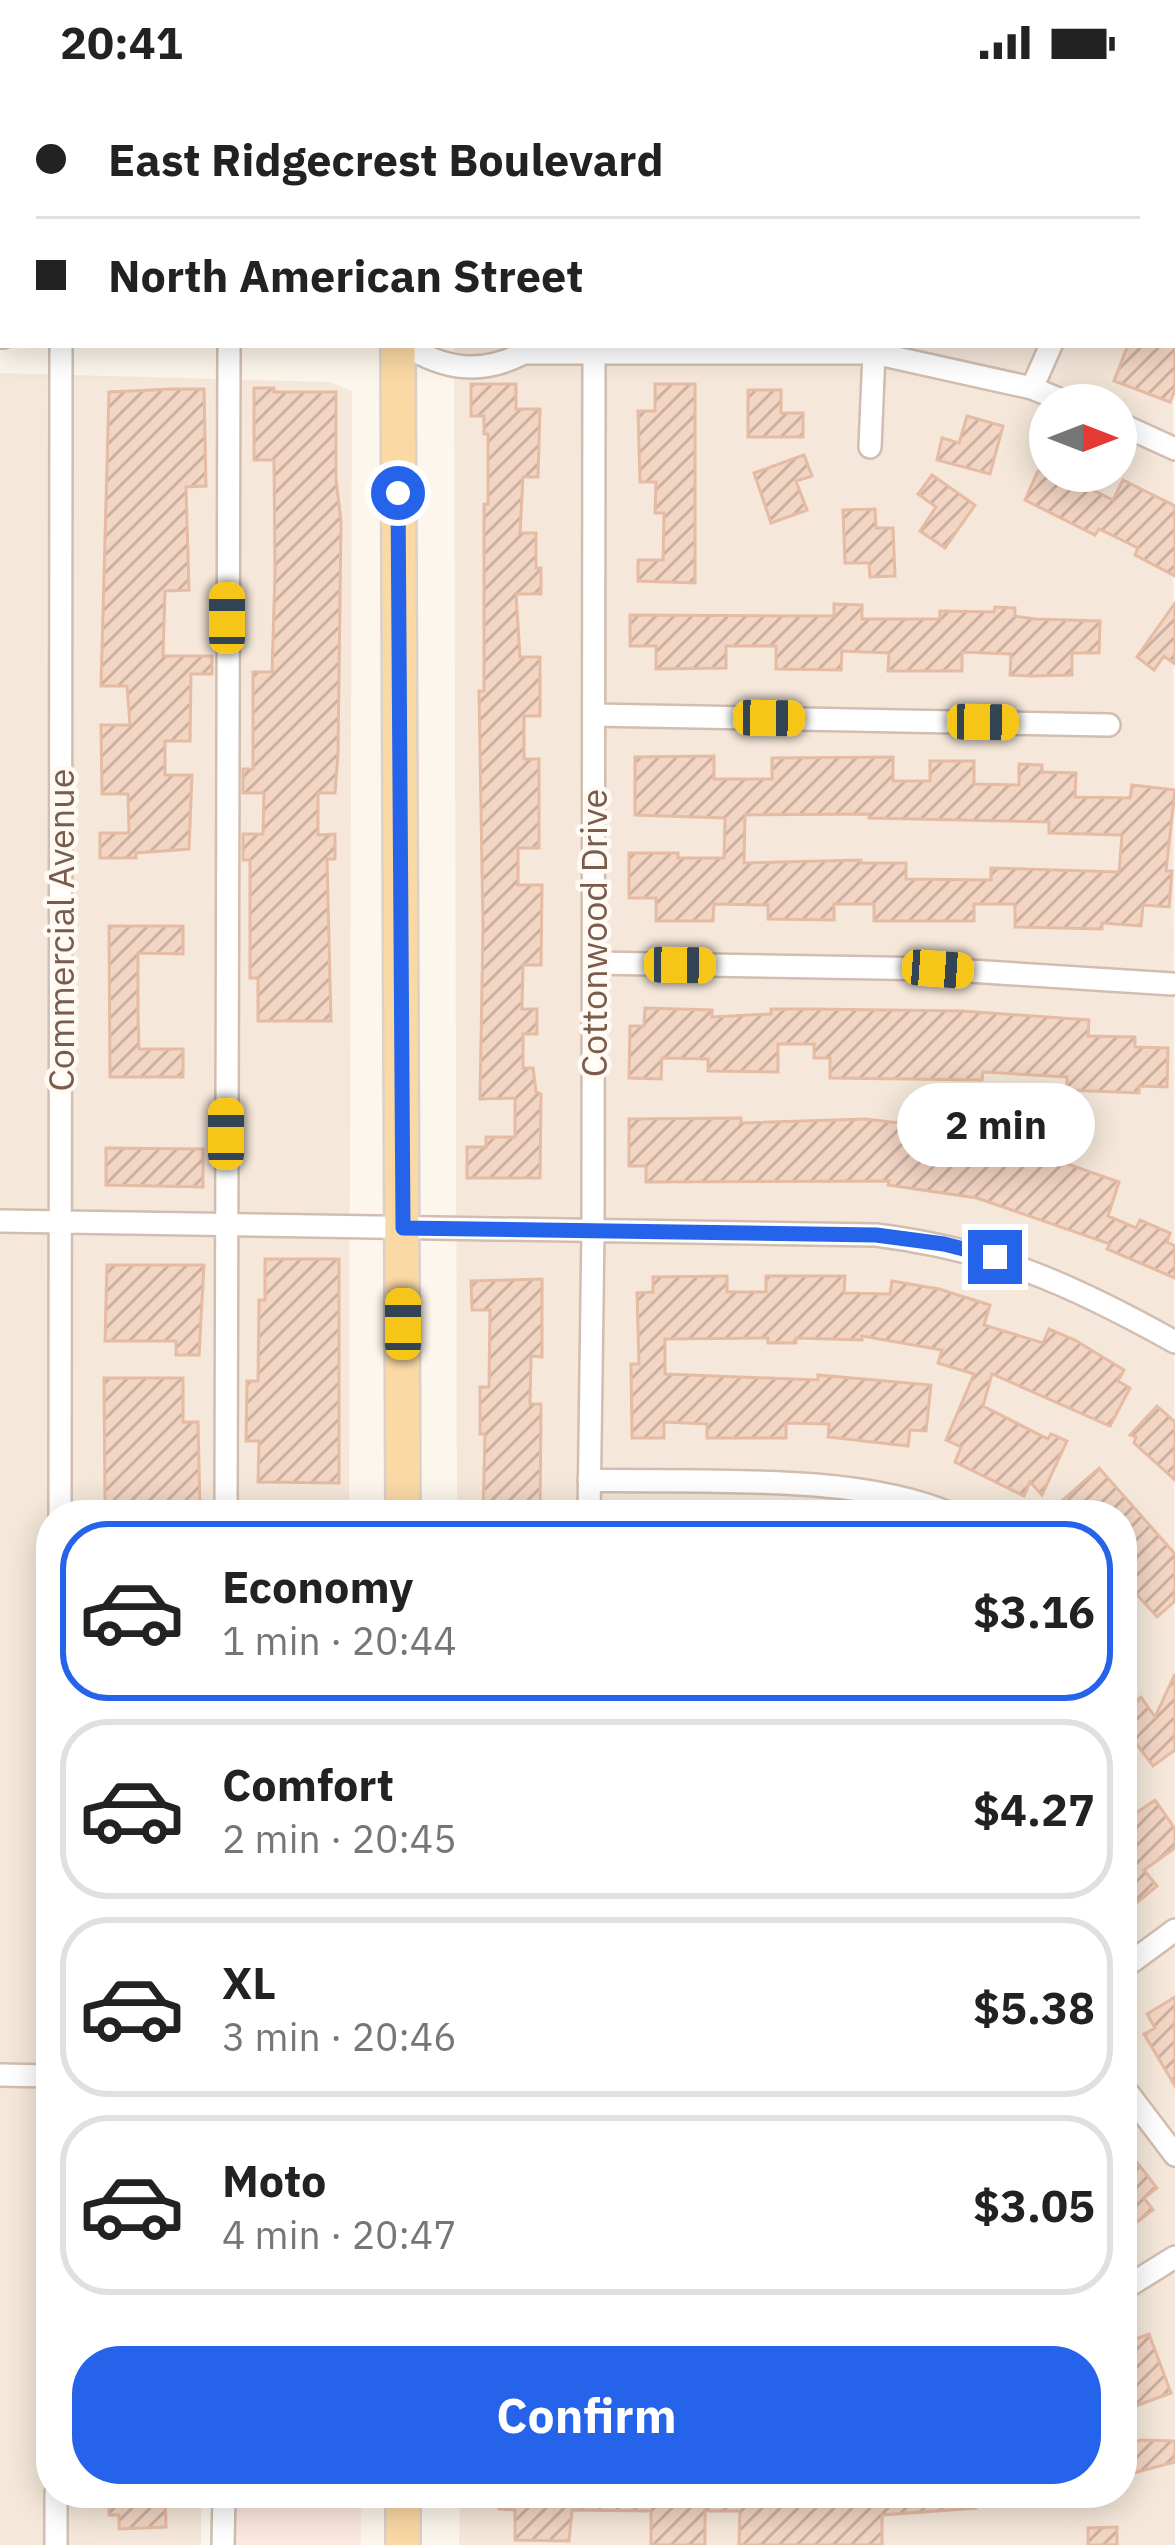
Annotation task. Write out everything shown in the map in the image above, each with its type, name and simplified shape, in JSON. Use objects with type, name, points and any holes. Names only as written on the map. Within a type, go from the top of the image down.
[{"type":"main road","points":[[401,348],[403,1500]]},
{"type":"main road","points":[[403,2508],[403,2545]]},
{"type":"street","name":"Commercial Avenue","points":[[60,1500],[61,348]]},
{"type":"street","points":[[226,1500],[229,348]]},
{"type":"street","points":[[406,348],[434,364],[497,367],[518,349],[874,353],[1029,387]]},
{"type":"street","points":[[1034,384],[1050,348]]},
{"type":"street","name":"Cottonwood Drive","points":[[589,1500],[594,351]]},
{"type":"street","points":[[870,447],[874,353]]},
{"type":"street","points":[[1137,431],[1175,448]]},
{"type":"street","points":[[594,715],[1109,724]]},
{"type":"street","points":[[594,963],[938,969],[1172,984]]},
{"type":"street","points":[[0,1221],[876,1235],[995,1257],[1101,1301],[1175,1342]]},
{"type":"street","points":[[589,1480],[802,1486],[885,1493],[906,1500]]},
{"type":"street","points":[[1137,1958],[1175,1930]]},
{"type":"street","points":[[0,2075],[36,2075]]},
{"type":"street","points":[[1137,2105],[1175,2155]]},
{"type":"street","points":[[1137,2281],[1175,2257]]},
{"type":"street","points":[[56,2508],[56,2545]]},
{"type":"street","points":[[223,2545],[224,2508]]},
{"type":"shaded area","points":[[454,348],[1173,348],[1175,2545],[459,2545],[460,2508],[1137,2508],[1137,1500],[457,1500]]},
{"type":"shaded area","points":[[0,373],[329,382],[352,391],[349,1500],[36,1500],[36,2508],[201,2508],[201,2545],[0,2545]]},
{"type":"shaded area","points":[[233,2508],[361,2508],[361,2545],[232,2545]]},
{"type":"building","points":[[1127,348],[1175,348],[1175,390],[1170,402],[1137,390],[1137,384],[1114,381]]},
{"type":"building","points":[[471,384],[516,384],[516,409],[540,409],[538,477],[523,477],[520,533],[536,533],[541,594],[516,594],[520,657],[540,657],[540,716],[524,716],[524,759],[539,759],[539,848],[518,848],[518,885],[542,885],[541,965],[523,965],[522,1009],[537,1009],[537,1034],[523,1034],[523,1068],[533,1068],[536,1092],[541,1094],[540,1178],[467,1178],[467,1147],[486,1147],[486,1137],[515,1137],[515,1098],[480,1099],[479,691],[484,691],[488,434],[484,434],[484,416],[471,416]]},
{"type":"building","points":[[655,384],[695,384],[695,583],[638,581],[638,560],[663,560],[664,513],[655,513],[656,482],[640,482],[638,411],[655,411]]},
{"type":"building","points":[[254,388],[336,392],[341,522],[338,754],[335,793],[318,793],[318,835],[335,834],[335,859],[327,859],[331,1021],[258,1021],[258,978],[250,978],[250,860],[243,860],[243,834],[263,834],[264,793],[243,793],[243,769],[253,769],[253,672],[272,672],[275,574],[274,460],[254,460]]},
{"type":"building","points":[[204,389],[206,486],[186,487],[189,590],[165,591],[163,656],[212,656],[212,674],[191,674],[190,741],[165,741],[165,775],[192,775],[189,849],[136,853],[136,858],[100,858],[100,833],[129,833],[128,794],[102,794],[101,725],[130,725],[127,686],[101,686],[109,392]]},
{"type":"building","points":[[748,390],[781,390],[781,413],[803,413],[803,437],[748,437]]},
{"type":"building","points":[[967,416],[1003,426],[990,474],[937,460],[942,438],[959,443]]},
{"type":"building","points":[[804,455],[812,476],[796,481],[807,510],[771,523],[754,473]]},
{"type":"building","points":[[932,475],[975,505],[945,548],[920,531],[936,507],[918,494]]},
{"type":"building","points":[[1137,487],[1175,506],[1175,576],[1135,555],[1138,548],[1099,529],[1095,535],[1025,500],[1029,491],[1097,492],[1113,500],[1117,492],[1137,492]]},
{"type":"building","points":[[875,509],[876,528],[893,528],[895,576],[870,577],[869,563],[845,563],[843,510]]},
{"type":"building","points":[[1175,603],[1175,664],[1164,656],[1154,670],[1137,657]]},
{"type":"building","points":[[834,604],[862,605],[862,619],[940,619],[940,611],[994,612],[995,607],[1015,608],[1015,616],[1035,619],[1100,621],[1099,653],[1072,653],[1072,675],[1032,676],[1010,675],[1011,654],[962,652],[962,671],[888,671],[889,653],[842,651],[841,670],[776,669],[776,646],[726,646],[726,668],[656,669],[656,646],[630,646],[630,615],[834,616]]},
{"type":"building","points":[[714,756],[714,779],[772,779],[772,758],[893,757],[893,781],[930,781],[930,761],[974,761],[974,784],[1019,785],[1019,764],[1042,765],[1042,772],[1076,773],[1075,797],[1130,798],[1132,785],[1175,790],[1166,871],[1172,871],[1169,907],[1143,905],[1141,926],[1102,923],[1102,929],[1015,927],[1015,904],[974,904],[974,921],[874,921],[874,904],[834,904],[834,920],[768,919],[768,905],[714,904],[713,921],[656,921],[656,898],[629,898],[629,853],[724,858],[725,818],[635,815],[635,757]],"holes":[[[869,814],[869,818],[1049,822],[1049,833],[1122,835],[1119,872],[991,868],[991,880],[906,879],[906,863],[744,863],[745,815]]]},
{"type":"building","points":[[109,926],[183,926],[183,954],[138,953],[138,1017],[139,1049],[183,1049],[183,1077],[110,1077]]},
{"type":"building","points":[[645,1008],[712,1010],[712,1017],[814,1009],[962,1011],[1089,1020],[1088,1036],[1135,1037],[1135,1047],[1168,1048],[1167,1087],[1139,1086],[1139,1093],[1067,1090],[1067,1077],[983,1072],[982,1080],[830,1078],[830,1058],[814,1058],[814,1044],[778,1044],[778,1072],[708,1071],[708,1059],[662,1058],[661,1079],[629,1078],[630,1026],[644,1026]]},
{"type":"building","points":[[741,1118],[741,1123],[866,1119],[925,1126],[924,1131],[993,1138],[1119,1182],[1108,1216],[1136,1228],[1140,1220],[1170,1233],[1167,1242],[1175,1246],[1175,1278],[1107,1249],[1110,1244],[977,1198],[888,1185],[889,1181],[646,1182],[646,1166],[629,1166],[629,1119]]},
{"type":"building","points":[[106,1148],[203,1149],[203,1187],[106,1185]]},
{"type":"building","points":[[265,1259],[339,1259],[339,1483],[258,1482],[259,1441],[246,1441],[247,1381],[258,1381],[259,1300],[265,1300]]},
{"type":"building","points":[[107,1265],[204,1265],[199,1355],[176,1355],[176,1341],[105,1341]]},
{"type":"building","points":[[727,1276],[727,1292],[766,1292],[766,1276],[845,1276],[844,1293],[890,1294],[892,1281],[939,1289],[990,1305],[984,1325],[1043,1343],[1049,1329],[1075,1340],[1124,1370],[1118,1381],[1130,1388],[1110,1426],[992,1374],[983,1406],[1048,1439],[1051,1434],[1067,1441],[1042,1495],[1030,1482],[1024,1496],[955,1462],[961,1447],[946,1440],[974,1374],[938,1363],[942,1350],[862,1336],[862,1340],[796,1338],[796,1343],[768,1343],[768,1338],[665,1339],[665,1374],[818,1380],[818,1375],[931,1385],[926,1431],[910,1430],[908,1446],[828,1437],[829,1424],[786,1423],[786,1438],[707,1438],[707,1424],[664,1422],[664,1438],[632,1438],[631,1364],[639,1364],[637,1293],[653,1292],[653,1277]]},
{"type":"building","points":[[542,1279],[542,1357],[531,1356],[530,1404],[541,1404],[540,1500],[483,1500],[480,1387],[489,1387],[490,1310],[472,1310],[471,1281]]},
{"type":"building","points":[[104,1378],[183,1378],[183,1422],[198,1422],[200,1500],[105,1500]]},
{"type":"building","points":[[1157,1406],[1175,1422],[1175,1480],[1130,1435]]},
{"type":"building","points":[[1099,1468],[1127,1500],[1063,1500]]},
{"type":"building","points":[[1137,1511],[1175,1554],[1175,1601],[1157,1617],[1137,1595]]},
{"type":"building","points":[[1175,1674],[1175,1750],[1153,1766],[1137,1745],[1137,1700],[1141,1697],[1155,1717]]},
{"type":"building","points":[[1155,1800],[1175,1829],[1175,1848],[1144,1870],[1157,1886],[1137,1902],[1137,1812]]},
{"type":"building","points":[[1175,1997],[1175,2086],[1144,2034],[1155,2028],[1147,2014]]},
{"type":"building","points":[[1137,2162],[1157,2188],[1144,2198],[1153,2210],[1137,2222]]},
{"type":"building","points":[[1149,2334],[1171,2393],[1137,2405],[1137,2338]]},
{"type":"building","points":[[1137,2441],[1175,2441],[1175,2462],[1137,2472]]},
{"type":"building","points":[[109,2508],[165,2508],[166,2527],[119,2529],[119,2515],[109,2515]]},
{"type":"building","points":[[976,2508],[882,2515],[882,2545],[739,2545],[740,2511],[705,2511],[705,2545],[651,2545],[651,2511],[572,2510],[569,2541],[515,2540],[515,2510],[499,2509]]},
{"type":"building","points":[[1117,2527],[1117,2545],[1088,2545],[1088,2528]]},
{"type":"route","points":[[398,493],[403,1228],[876,1235],[995,1257]]}]
